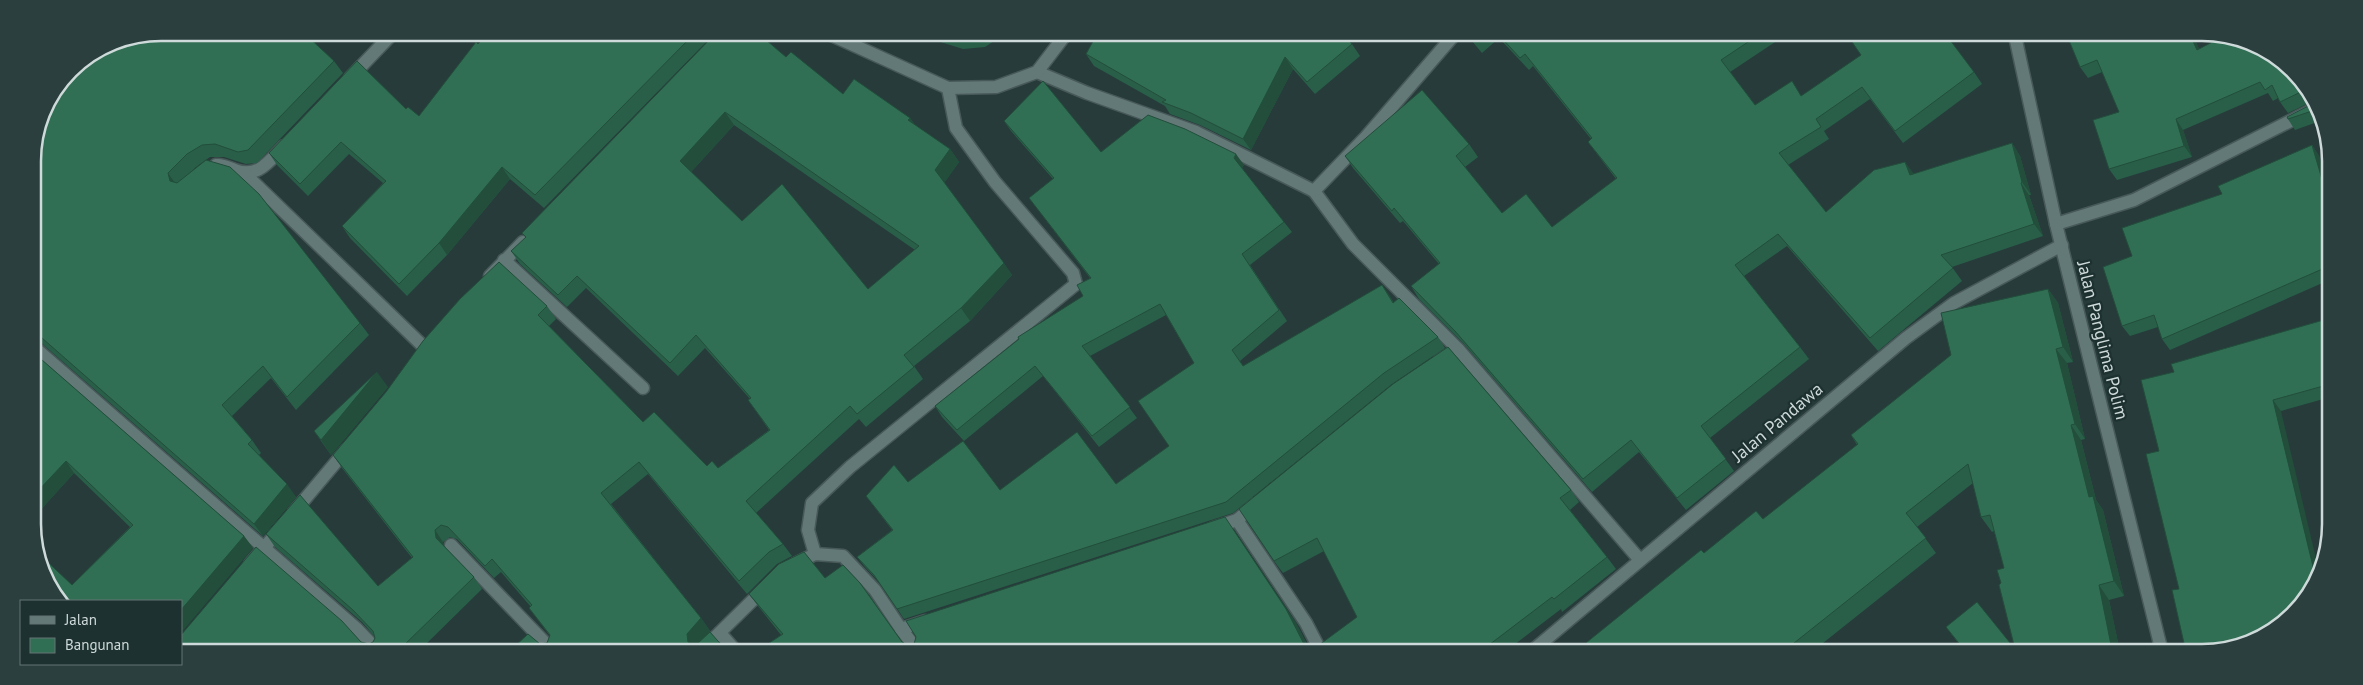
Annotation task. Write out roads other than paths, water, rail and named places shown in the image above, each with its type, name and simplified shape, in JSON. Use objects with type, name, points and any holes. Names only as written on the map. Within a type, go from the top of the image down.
[{"type":"street","points":[[1314,191],[1366,136],[1448,41]]},
{"type":"street","name":"Jalan Panglima Polim","points":[[2017,41],[2056,224],[2160,643]]},
{"type":"street","points":[[340,88],[384,42]]},
{"type":"street","points":[[846,42],[948,88],[996,87],[1037,72],[1060,42]]},
{"type":"street","points":[[1037,72],[1087,93],[1196,132],[1314,191],[1353,244],[1458,348],[1640,560]]},
{"type":"street","points":[[815,554],[808,530],[812,503],[850,467],[1076,284],[1073,273],[995,182],[956,128],[948,88]]},
{"type":"street","points":[[2056,224],[2134,200],[2310,110]]},
{"type":"street","points":[[245,174],[261,170],[294,135]]},
{"type":"street","points":[[206,171],[213,165],[220,164],[245,174],[426,348]]},
{"type":"street","points":[[484,282],[532,232]]},
{"type":"street","name":"Jalan Pandawa","points":[[1541,643],[1906,338],[1954,303],[2062,245]]},
{"type":"street","points":[[504,260],[643,388]]},
{"type":"street","points":[[1428,369],[1458,348]]},
{"type":"street","points":[[41,354],[262,549],[356,628],[371,644]]},
{"type":"street","points":[[244,571],[358,437]]},
{"type":"street","points":[[1199,533],[1236,520],[1267,495]]},
{"type":"street","points":[[1236,520],[1306,623],[1317,643]]},
{"type":"street","points":[[451,545],[546,644]]},
{"type":"street","points":[[709,644],[779,573],[815,554],[843,556],[875,590],[911,644]]},
{"type":"street","points":[[900,628],[938,617]]},
{"type":"street","points":[[525,644],[536,633]]},
{"type":"street","points":[[720,633],[729,644]]}]
